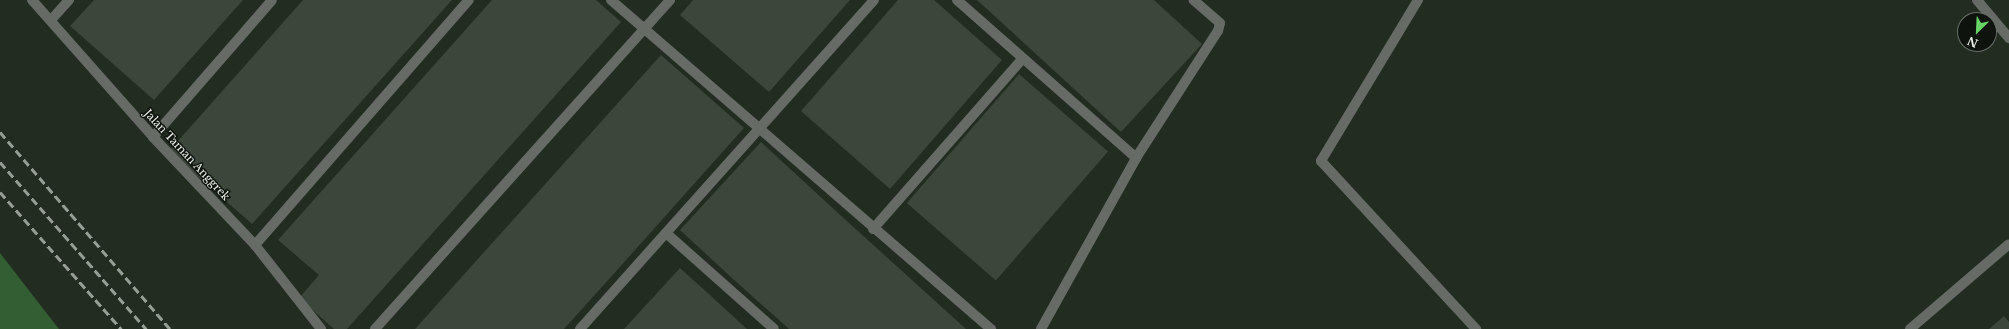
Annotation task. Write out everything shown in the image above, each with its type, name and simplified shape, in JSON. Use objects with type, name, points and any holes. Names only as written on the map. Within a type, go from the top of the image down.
[{"type":"street","name":"Jalan Taman Anggrek","points":[[32,0],[153,137],[255,245],[320,329]]},
{"type":"street","points":[[51,20],[68,0]]},
{"type":"street","points":[[153,137],[272,0]]},
{"type":"street","points":[[255,245],[469,0]]},
{"type":"street","points":[[612,0],[873,229],[991,329]]},
{"type":"street","points":[[375,329],[670,0]]},
{"type":"street","points":[[580,329],[874,0]]},
{"type":"street","points":[[957,0],[1136,158]]},
{"type":"street","points":[[1041,329],[1136,158],[1218,31],[1220,24],[1194,0]]},
{"type":"street","points":[[1418,0],[1321,161],[1476,329]]},
{"type":"street","points":[[1977,0],[2009,38]]},
{"type":"street","points":[[873,229],[1023,58]]},
{"type":"street","points":[[666,233],[774,329]]},
{"type":"street","points":[[1910,329],[2009,244]]},
{"type":"green space","points":[[0,253],[55,324],[59,329],[0,329]]},
{"type":"building","points":[[94,0],[243,0],[154,100],[70,26]]},
{"type":"building","points":[[303,0],[452,0],[252,224],[169,151]]},
{"type":"building","points":[[492,0],[596,0],[621,22],[347,329],[334,329],[299,298],[319,275],[278,240]]},
{"type":"building","points":[[693,0],[850,0],[769,92],[680,15]]},
{"type":"building","points":[[898,0],[934,0],[1002,60],[890,189],[801,111]]},
{"type":"building","points":[[977,0],[1154,0],[1202,44],[1121,132]]},
{"type":"building","points":[[661,55],[744,128],[610,278],[564,329],[415,329]]},
{"type":"building","points":[[1019,74],[1108,151],[996,280],[907,203]]},
{"type":"building","points":[[761,142],[966,329],[789,329],[732,278],[680,230]]},
{"type":"building","points":[[680,268],[711,296],[747,329],[624,329]]},
{"type":"building","points":[[2004,316],[2009,322],[2009,329],[1989,329]]},
{"type":"railway","points":[[0,132],[170,329]]},
{"type":"railway","points":[[0,162],[146,329]]},
{"type":"railway","points":[[0,192],[121,329]]}]
